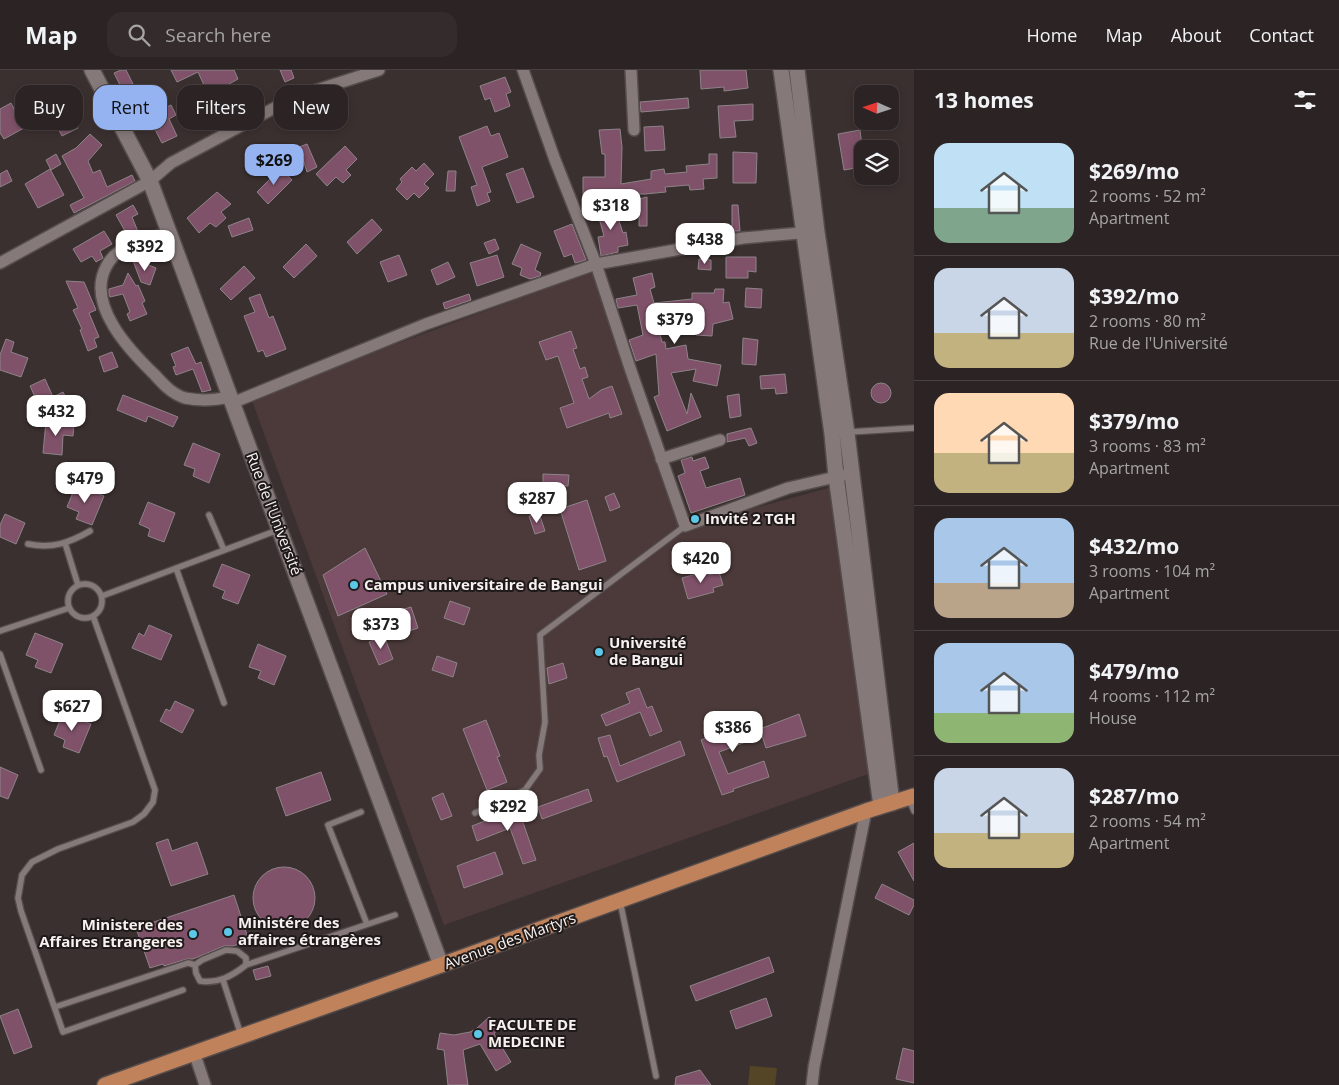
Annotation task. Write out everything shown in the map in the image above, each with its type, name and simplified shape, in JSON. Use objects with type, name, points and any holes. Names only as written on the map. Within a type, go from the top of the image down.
[{"type":"main road","name":"Avenue des Martyrs","points":[[105,1085],[441,966],[866,811],[887,804],[912,801]]},
{"type":"street","name":"Rue de l'Université","points":[[92,70],[150,181],[441,966]]},
{"type":"street","points":[[0,263],[150,181],[171,163],[295,97],[379,70]]},
{"type":"street","points":[[523,70],[555,160],[596,264],[685,526],[788,488],[843,475]]},
{"type":"street","points":[[630,70],[634,130]]},
{"type":"street","points":[[781,70],[847,432],[843,475]]},
{"type":"street","points":[[797,70],[810,232],[832,434],[843,475],[887,804]]},
{"type":"street","points":[[168,233],[138,243],[119,252],[106,266],[101,283],[103,304],[112,323],[131,352],[172,391],[185,398],[231,400],[419,327],[596,264],[743,238],[810,232]]},
{"type":"street","points":[[661,459],[720,440]]},
{"type":"street","points":[[812,1085],[866,811]]},
{"type":"street","points":[[194,1052],[205,1085]]},
{"type":"lane","points":[[847,432],[914,428]]},
{"type":"lane","points":[[209,515],[224,550]]},
{"type":"lane","points":[[475,813],[525,790],[540,769],[539,755],[545,722],[540,635],[685,526]]},
{"type":"lane","points":[[102,596],[280,529]]},
{"type":"lane","points":[[28,544],[43,547],[65,543],[90,531]]},
{"type":"lane","points":[[65,543],[78,584]]},
{"type":"lane","points":[[176,568],[224,703]]},
{"type":"lane","points":[[78,584],[93,585],[102,596],[99,611],[93,616],[78,617],[72,614],[69,608],[68,596],[71,589],[78,584]]},
{"type":"lane","points":[[0,631],[69,608]]},
{"type":"lane","points":[[93,616],[155,790],[153,802],[144,814],[133,822],[58,849],[32,862],[22,875],[18,898],[21,911],[63,1032],[183,990]]},
{"type":"lane","points":[[0,654],[41,770]]},
{"type":"lane","points":[[361,812],[328,825],[367,924]]},
{"type":"lane","points":[[620,900],[656,1076],[652,1057],[641,1000],[627,933],[645,1019],[648,1038],[652,1057]]},
{"type":"lane","points":[[195,965],[200,981],[223,980],[246,965],[395,915]]},
{"type":"lane","points":[[195,965],[226,950],[237,951],[246,958],[246,965]]},
{"type":"lane","points":[[55,1008],[188,963],[195,965]]},
{"type":"lane","points":[[223,980],[241,1036]]},
{"type":"shaded area","name":"Université de Bangui","points":[[595,270],[681,528],[836,486],[868,774],[444,925],[251,398]]},
{"type":"shaded area","points":[[750,1066],[777,1068],[775,1085],[748,1085]]},
{"type":"building","points":[[126,70],[133,84],[120,85],[114,73]]},
{"type":"building","points":[[171,70],[234,70],[238,79],[229,85],[204,85],[198,72],[177,82]]},
{"type":"building","points":[[280,70],[291,70],[294,78],[285,82]]},
{"type":"building","points":[[700,70],[746,70],[748,88],[724,91],[724,87],[701,89]]},
{"type":"building","points":[[505,77],[511,92],[506,94],[510,106],[495,112],[490,98],[485,100],[480,86]]},
{"type":"building","points":[[688,98],[689,108],[641,112],[640,102]]},
{"type":"building","points":[[11,103],[15,111],[15,130],[20,130],[4,139],[0,133],[0,109]]},
{"type":"building","points":[[753,104],[753,120],[734,121],[736,137],[720,138],[718,106]]},
{"type":"building","points":[[171,105],[176,115],[169,119],[177,136],[162,143],[155,130],[167,130],[167,107]]},
{"type":"building","points":[[487,126],[491,136],[499,133],[508,157],[482,167],[491,192],[487,193],[490,201],[477,206],[471,187],[477,185],[459,137]]},
{"type":"building","points":[[663,126],[665,150],[645,151],[644,127]]},
{"type":"building","points":[[620,129],[622,147],[621,184],[651,179],[651,171],[664,169],[665,174],[687,172],[686,166],[709,164],[709,154],[717,154],[717,178],[703,179],[704,189],[690,190],[689,185],[665,187],[666,192],[645,194],[583,194],[583,177],[605,177],[605,154],[602,154],[599,130]]},
{"type":"building","points":[[59,130],[74,130],[62,136]]},
{"type":"building","points":[[860,130],[861,140],[854,140],[854,168],[844,170],[838,134]]},
{"type":"building","points":[[90,134],[102,145],[88,161],[93,173],[100,170],[107,187],[132,175],[135,181],[74,213],[70,205],[84,198],[62,156],[76,148]]},
{"type":"building","points":[[307,144],[317,167],[307,172],[299,147]]},
{"type":"building","points":[[345,146],[357,159],[346,170],[351,175],[343,183],[336,177],[327,186],[316,174]]},
{"type":"building","points":[[733,152],[757,153],[756,183],[733,183]]},
{"type":"building","points":[[56,154],[61,164],[51,170],[46,160]]},
{"type":"building","points":[[424,163],[434,174],[424,184],[429,188],[419,198],[414,193],[407,200],[396,189],[402,182],[400,179],[412,167],[416,171]]},
{"type":"building","points":[[281,168],[292,180],[268,204],[257,192]]},
{"type":"building","points":[[523,168],[534,197],[517,203],[506,174]]},
{"type":"building","points":[[50,169],[64,195],[38,208],[25,184]]},
{"type":"building","points":[[7,170],[12,181],[0,187],[0,174]]},
{"type":"building","points":[[448,171],[456,171],[455,191],[446,191]]},
{"type":"building","points":[[217,192],[231,204],[221,212],[226,218],[216,227],[210,223],[199,233],[187,218]]},
{"type":"building","points":[[647,197],[647,226],[639,226],[639,199]]},
{"type":"building","points":[[133,205],[138,214],[132,217],[139,234],[129,238],[116,215]]},
{"type":"building","points":[[620,205],[622,213],[617,215],[623,233],[626,232],[628,245],[618,247],[618,252],[601,256],[598,237],[604,236],[597,211]]},
{"type":"building","points":[[732,205],[738,205],[740,231],[732,231]]},
{"type":"building","points":[[249,218],[253,230],[232,237],[228,226]]},
{"type":"building","points":[[372,219],[382,230],[357,254],[347,242]]},
{"type":"building","points":[[572,224],[586,260],[575,263],[572,254],[564,257],[554,231]]},
{"type":"building","points":[[699,228],[710,228],[710,236],[699,238]]},
{"type":"building","points":[[104,231],[112,244],[100,251],[103,258],[96,262],[92,256],[81,262],[73,249]]},
{"type":"building","points":[[495,239],[499,249],[489,254],[484,243]]},
{"type":"building","points":[[306,244],[317,256],[294,278],[283,267]]},
{"type":"building","points":[[521,244],[541,253],[535,270],[541,273],[540,276],[530,279],[520,275],[522,268],[512,264]]},
{"type":"building","points":[[399,255],[407,275],[388,282],[380,262]]},
{"type":"building","points":[[497,255],[504,277],[477,286],[470,263]]},
{"type":"building","points":[[726,257],[756,257],[756,272],[748,271],[748,278],[726,278]]},
{"type":"building","points":[[132,258],[156,268],[150,285],[141,282]]},
{"type":"building","points":[[699,259],[711,260],[711,270],[698,269]]},
{"type":"building","points":[[448,262],[455,277],[437,285],[431,270]]},
{"type":"building","points":[[244,266],[255,278],[231,300],[220,289]]},
{"type":"building","points":[[128,273],[136,286],[138,285],[145,301],[142,303],[147,314],[130,321],[127,314],[130,312],[123,294],[110,297],[109,295],[109,289],[123,285]]},
{"type":"building","points":[[652,273],[655,287],[650,289],[654,303],[692,299],[692,293],[714,293],[715,289],[724,289],[723,303],[729,302],[733,319],[713,324],[712,336],[696,335],[696,322],[691,322],[691,312],[655,315],[662,342],[665,342],[666,349],[686,345],[688,359],[721,365],[717,386],[693,381],[696,369],[671,373],[687,414],[691,393],[701,417],[667,431],[654,397],[659,395],[656,354],[636,361],[629,340],[643,335],[637,305],[618,308],[616,299],[637,295],[633,278]]},
{"type":"building","points":[[66,281],[84,282],[96,310],[89,313],[99,337],[94,339],[97,347],[88,351],[80,330],[82,329],[73,310],[78,308]]},
{"type":"building","points":[[746,288],[762,289],[761,308],[745,307]]},
{"type":"building","points":[[260,294],[269,318],[273,316],[286,349],[266,357],[263,350],[258,352],[244,316],[255,312],[249,298]]},
{"type":"building","points":[[469,294],[471,300],[445,309],[443,303]]},
{"type":"building","points":[[571,331],[577,348],[573,349],[580,369],[585,367],[588,377],[582,379],[589,399],[601,390],[612,386],[622,414],[610,418],[609,413],[567,428],[560,408],[574,403],[558,356],[546,360],[539,342]]},
{"type":"building","points":[[743,338],[758,340],[756,365],[742,364]]},
{"type":"building","points":[[6,339],[14,342],[11,352],[28,358],[21,377],[0,370],[0,355]]},
{"type":"building","points":[[188,347],[196,364],[201,362],[211,390],[202,392],[193,369],[176,375],[173,367],[176,366],[171,354]]},
{"type":"building","points":[[112,352],[118,367],[104,372],[99,357]]},
{"type":"building","points":[[785,374],[787,393],[776,394],[775,388],[761,389],[760,376]]},
{"type":"building","points":[[45,379],[53,397],[63,392],[67,400],[42,412],[30,386]]},
{"type":"building","points":[[881,383],[888,386],[891,393],[888,400],[881,403],[874,400],[871,393],[874,386]]},
{"type":"building","points":[[739,394],[741,416],[730,418],[727,396]]},
{"type":"building","points":[[123,395],[178,417],[173,427],[148,416],[146,422],[117,410]]},
{"type":"building","points":[[46,421],[74,424],[73,436],[63,435],[62,455],[43,453]]},
{"type":"building","points":[[751,428],[757,443],[749,446],[745,438],[727,442],[727,434]]},
{"type":"building","points":[[193,443],[220,454],[209,483],[193,476],[195,469],[184,465]]},
{"type":"building","points":[[692,457],[693,461],[705,457],[709,468],[700,471],[706,488],[740,478],[745,495],[691,513],[678,476],[685,473],[681,460]]},
{"type":"building","points":[[543,474],[569,475],[568,486],[543,485]]},
{"type":"building","points":[[76,485],[104,496],[92,525],[76,519],[79,512],[67,507]]},
{"type":"building","points":[[614,493],[620,507],[610,511],[605,497]]},
{"type":"building","points":[[587,500],[606,561],[579,570],[560,509]]},
{"type":"building","points":[[148,502],[175,513],[164,542],[148,536],[150,529],[139,524]]},
{"type":"building","points":[[539,513],[545,531],[535,534],[529,516]]},
{"type":"building","points":[[5,514],[25,523],[16,544],[0,537],[0,525]]},
{"type":"building","name":"Campus universitaire de Bangui","points":[[365,548],[387,594],[338,616],[323,575]]},
{"type":"building","points":[[222,564],[250,575],[238,604],[222,598],[225,591],[213,586]]},
{"type":"building","points":[[707,571],[709,575],[719,572],[723,585],[713,588],[714,592],[688,599],[682,578]]},
{"type":"building","points":[[450,601],[470,608],[464,625],[444,618]]},
{"type":"building","points":[[411,607],[418,628],[406,632],[398,611]]},
{"type":"building","points":[[149,625],[172,635],[161,660],[132,648],[139,633],[144,636]]},
{"type":"building","points":[[35,633],[63,644],[51,673],[35,667],[38,660],[26,655]]},
{"type":"building","points":[[384,636],[393,659],[379,665],[369,642]]},
{"type":"building","points":[[258,644],[286,656],[274,685],[258,678],[261,671],[249,667]]},
{"type":"building","points":[[437,656],[457,663],[453,677],[432,670]]},
{"type":"building","points":[[563,663],[567,678],[549,684],[547,668]]},
{"type":"building","points":[[639,688],[647,708],[652,706],[662,731],[650,736],[640,712],[606,726],[601,715],[630,703],[626,693]]},
{"type":"building","points":[[175,701],[194,710],[182,733],[160,721],[166,709],[170,711]]},
{"type":"building","points":[[740,712],[743,725],[754,721],[759,737],[719,752],[728,774],[764,761],[769,777],[733,789],[734,791],[722,795],[701,740],[720,733],[716,718]]},
{"type":"building","points":[[63,713],[91,724],[79,753],[63,747],[65,740],[54,735]]},
{"type":"building","points":[[799,714],[806,736],[766,748],[760,729]]},
{"type":"building","points":[[486,720],[500,756],[497,757],[507,782],[487,790],[463,729]]},
{"type":"building","points":[[610,735],[620,766],[680,741],[685,755],[617,782],[607,756],[604,757],[598,738]]},
{"type":"building","points":[[0,767],[18,775],[8,799],[0,796]]},
{"type":"building","points":[[321,772],[331,800],[286,816],[276,788]]},
{"type":"building","points":[[588,789],[592,801],[542,819],[538,807]]},
{"type":"building","points":[[443,793],[452,816],[441,820],[432,798]]},
{"type":"building","points":[[518,808],[536,860],[523,864],[510,828],[477,841],[472,826]]},
{"type":"building","points":[[168,839],[172,851],[197,842],[208,874],[171,886],[156,843]]},
{"type":"building","points":[[914,843],[914,881],[898,852]]},
{"type":"building","points":[[495,852],[503,874],[464,888],[457,866]]},
{"type":"building","points":[[284,867],[301,872],[306,876],[310,881],[315,898],[310,915],[306,920],[301,924],[284,929],[267,924],[262,920],[258,915],[253,898],[258,881],[262,876],[267,872]]},
{"type":"building","points":[[882,884],[914,900],[914,905],[909,915],[875,898]]},
{"type":"building","name":"Ministere des Affaires Etrangeres","points":[[234,895],[249,941],[233,946],[224,946],[193,959],[150,968],[136,928]]},
{"type":"building","points":[[769,957],[774,972],[696,1001],[690,986]]},
{"type":"building","points":[[268,966],[271,976],[256,980],[253,970]]},
{"type":"building","points":[[766,998],[772,1016],[736,1029],[730,1011]]},
{"type":"building","points":[[18,1009],[32,1047],[14,1054],[0,1016]]},
{"type":"building","points":[[489,1017],[501,1024],[494,1034],[511,1062],[496,1071],[480,1044],[463,1050],[468,1085],[448,1085],[444,1050],[437,1049],[440,1033],[454,1035],[470,1032]]},
{"type":"building","points":[[903,1048],[914,1051],[914,1083],[896,1079]]},
{"type":"building","points":[[700,1070],[711,1085],[675,1085],[676,1077]]},
{"type":"place","name":"Invité 2 TGH","points":[[695,519]]},
{"type":"place","name":"Campus universitaire de Bangui","points":[[354,585]]},
{"type":"place","name":"Université de Bangui","points":[[599,652]]},
{"type":"place","name":"Ministére des affaires étrangères","points":[[228,932]]},
{"type":"place","name":"Ministere des Affaires Etrangeres","points":[[193,934]]},
{"type":"place","name":"FACULTE DE MEDECINE","points":[[478,1034]]}]
